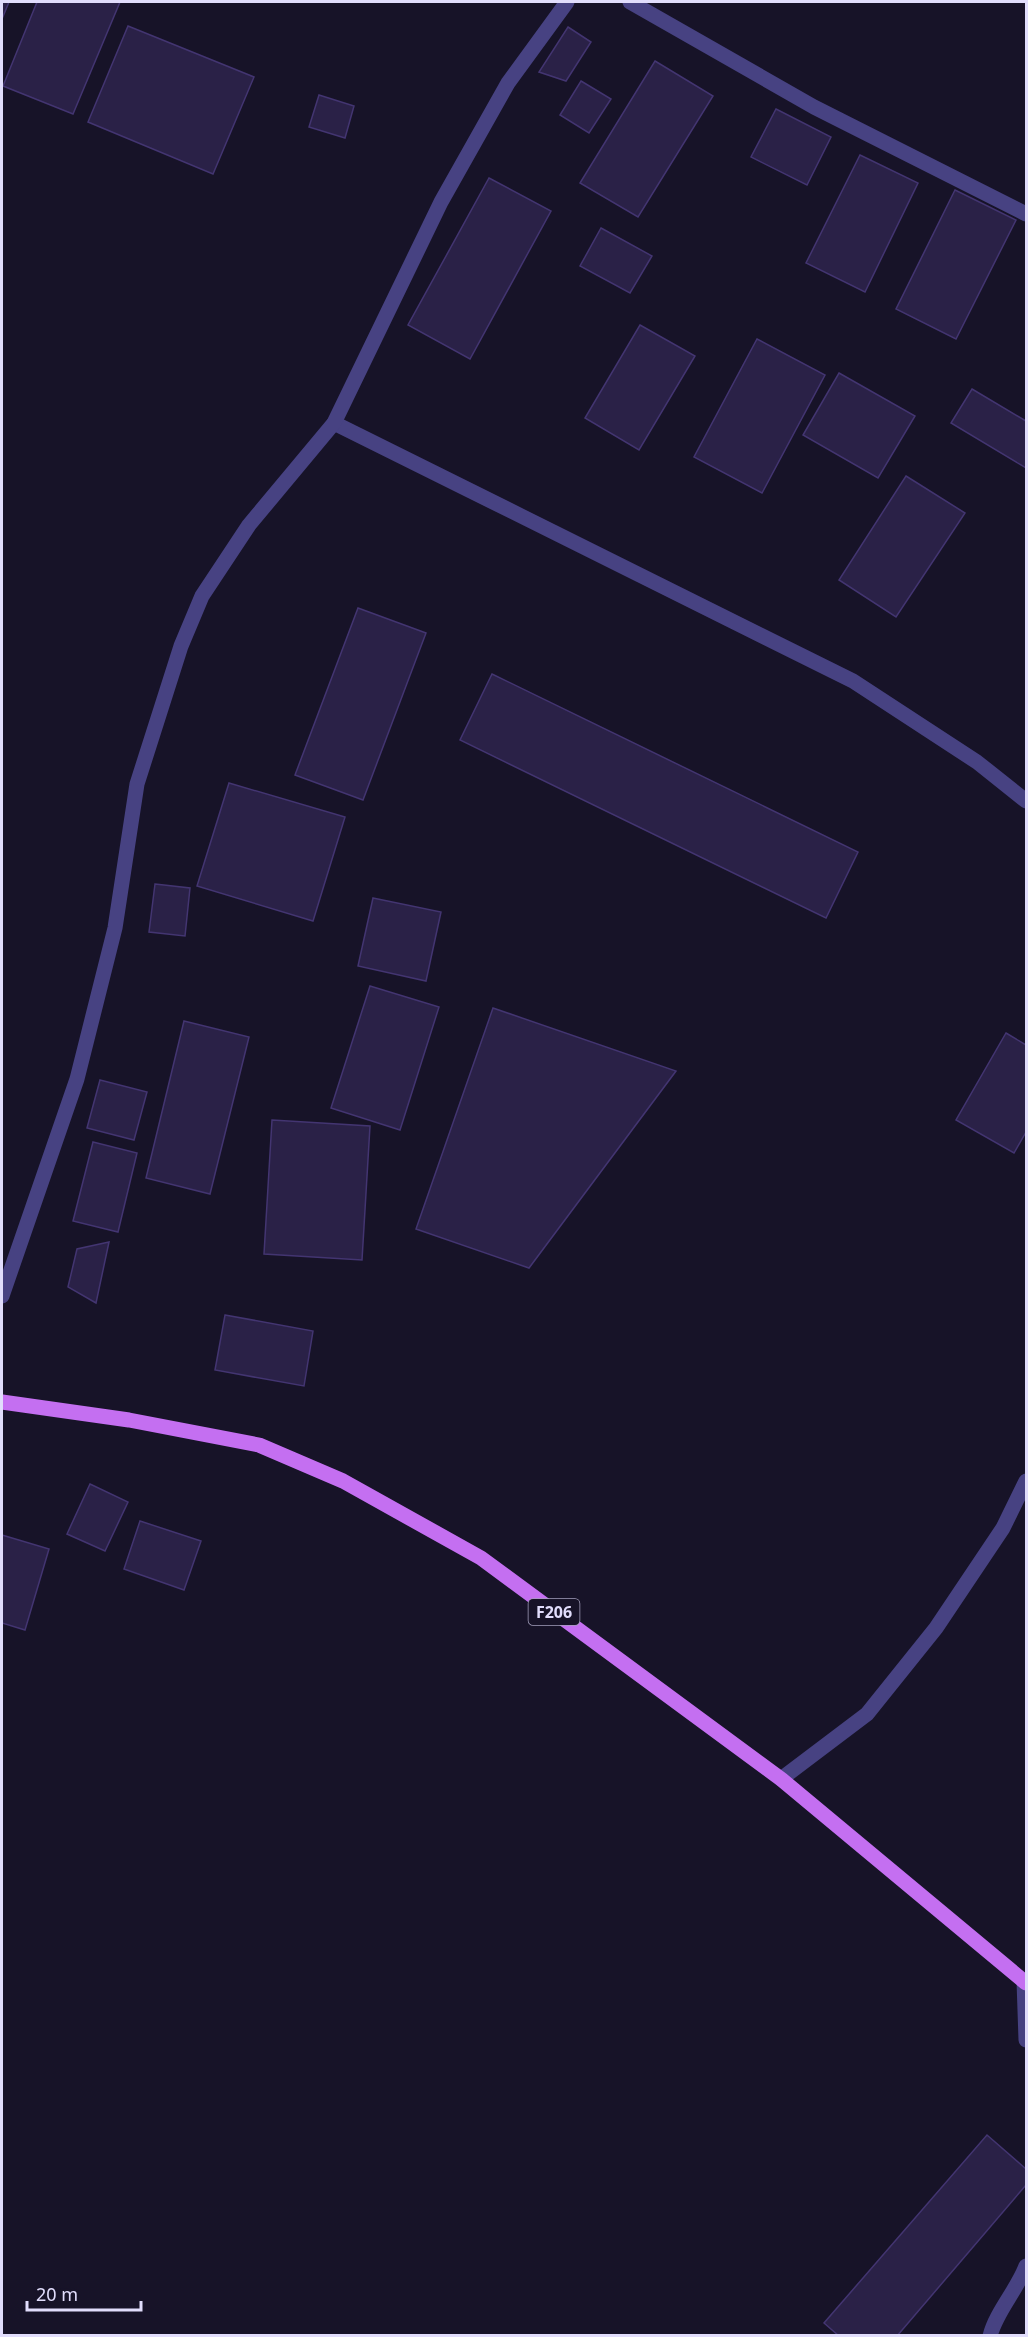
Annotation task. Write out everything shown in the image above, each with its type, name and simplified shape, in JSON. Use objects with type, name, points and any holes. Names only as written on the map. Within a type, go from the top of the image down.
[{"type":"main road","name":"F206","points":[[2,1402],[129,1420],[259,1444],[343,1481],[481,1558],[781,1779],[1025,1982]]},
{"type":"street","points":[[2,1296],[77,1079],[115,928],[137,784],[181,646],[202,596],[249,525],[334,423],[441,202],[508,83],[567,2]]},
{"type":"street","points":[[630,2],[814,107],[1026,214]]},
{"type":"street","points":[[334,423],[853,681],[977,762],[1026,801]]},
{"type":"street","points":[[781,1779],[867,1714],[936,1628],[1003,1528],[1026,1481]]},
{"type":"street","points":[[1025,1982],[1026,2040]]},
{"type":"street","points":[[990,2336],[993,2324],[1018,2288],[1026,2266]]},
{"type":"building","points":[[2,2],[9,2],[2,19]]},
{"type":"building","points":[[37,2],[120,2],[73,114],[3,86]]},
{"type":"building","points":[[128,26],[254,77],[213,174],[88,122]]},
{"type":"building","points":[[568,27],[591,42],[566,81],[539,72]]},
{"type":"building","points":[[655,61],[713,96],[638,217],[580,183]]},
{"type":"building","points":[[581,81],[611,99],[589,133],[560,115]]},
{"type":"building","points":[[319,95],[354,106],[345,138],[309,127]]},
{"type":"building","points":[[776,109],[831,137],[807,185],[751,157]]},
{"type":"building","points":[[860,155],[918,183],[865,292],[806,263]]},
{"type":"building","points":[[489,178],[551,211],[470,359],[408,325]]},
{"type":"building","points":[[955,190],[1016,220],[956,339],[896,309]]},
{"type":"building","points":[[601,228],[652,256],[630,293],[580,266]]},
{"type":"building","points":[[640,325],[695,356],[639,450],[585,418]]},
{"type":"building","points":[[757,339],[825,375],[762,493],[694,457]]},
{"type":"building","points":[[839,373],[915,416],[878,478],[803,435]]},
{"type":"building","points":[[972,389],[1026,421],[1026,468],[951,423]]},
{"type":"building","points":[[906,476],[965,513],[896,617],[839,580]]},
{"type":"building","points":[[358,608],[426,633],[363,800],[295,775]]},
{"type":"building","points":[[492,674],[858,852],[826,918],[460,740]]},
{"type":"building","points":[[229,783],[345,817],[313,921],[197,886]]},
{"type":"building","points":[[155,884],[190,888],[185,936],[149,932]]},
{"type":"building","points":[[373,898],[441,912],[426,981],[358,966]]},
{"type":"building","points":[[370,986],[439,1007],[400,1130],[331,1108]]},
{"type":"building","points":[[493,1008],[676,1071],[529,1268],[416,1229]]},
{"type":"building","points":[[184,1021],[249,1037],[210,1194],[146,1178]]},
{"type":"building","points":[[1006,1033],[1026,1045],[1026,1132],[1014,1153],[956,1120]]},
{"type":"building","points":[[100,1080],[147,1092],[134,1140],[87,1128]]},
{"type":"building","points":[[272,1120],[370,1126],[362,1260],[264,1254]]},
{"type":"building","points":[[93,1142],[137,1153],[118,1232],[73,1221]]},
{"type":"building","points":[[109,1242],[96,1303],[68,1287],[77,1249]]},
{"type":"building","points":[[225,1315],[313,1331],[304,1386],[215,1370]]},
{"type":"building","points":[[90,1484],[128,1502],[105,1551],[67,1534]]},
{"type":"building","points":[[140,1521],[201,1541],[184,1590],[124,1569]]},
{"type":"building","points":[[2,1535],[49,1549],[25,1630],[2,1623]]},
{"type":"building","points":[[987,2135],[1026,2169],[1026,2185],[897,2336],[839,2336],[824,2323]]}]
